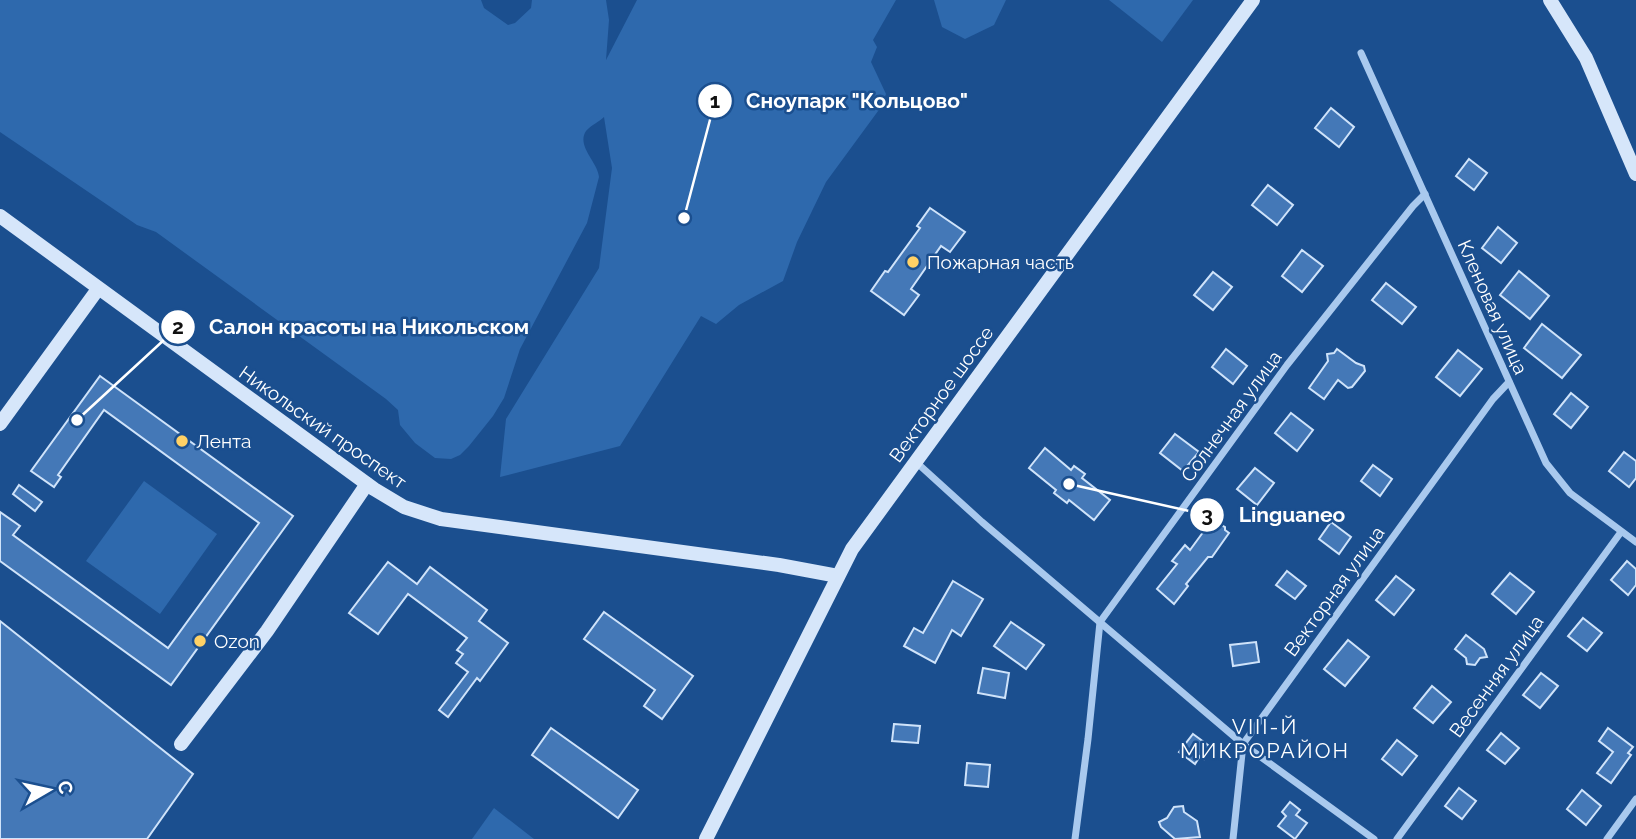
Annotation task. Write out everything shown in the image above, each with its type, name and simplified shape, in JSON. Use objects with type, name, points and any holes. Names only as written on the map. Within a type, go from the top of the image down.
[{"type":"main road","name":"Векторное шоссе","points":[[706,839],[852,549],[1253,0]]},
{"type":"main road","points":[[1550,0],[1586,58],[1636,174]]},
{"type":"main road","name":"Никольский проспект","points":[[0,216],[366,484],[404,508],[441,519],[768,563],[838,576]]},
{"type":"main road","points":[[0,424],[98,289]]},
{"type":"main road","points":[[181,744],[267,631],[366,484]]},
{"type":"street","name":"Кленовая улица","points":[[1361,53],[1546,463],[1562,485],[1636,542]]},
{"type":"street","name":"Солнечная улица","points":[[1100,622],[1287,365],[1425,194]]},
{"type":"street","name":"Векторная улица","points":[[1233,839],[1244,744],[1493,399],[1509,382]]},
{"type":"street","points":[[916,461],[1244,744],[1374,839]]},
{"type":"street","name":"Весенняя улица","points":[[1396,839],[1621,532]]},
{"type":"street","points":[[1075,839],[1100,622]]},
{"type":"street","points":[[1607,839],[1636,799]]},
{"type":"shaded area","points":[[0,0],[481,0],[484,8],[508,25],[515,23],[531,8],[532,0],[606,0],[609,20],[606,60],[637,0],[896,0],[873,40],[877,47],[871,62],[886,94],[881,107],[826,182],[797,242],[783,281],[739,305],[716,324],[701,316],[620,446],[500,477],[506,419],[599,268],[612,168],[604,117],[586,131],[584,137],[585,148],[599,177],[587,223],[520,349],[504,398],[493,416],[460,455],[451,459],[435,458],[415,443],[400,425],[398,410],[386,399],[156,232],[137,225],[0,132]]},
{"type":"shaded area","points":[[934,0],[1006,0],[994,25],[965,39],[942,27]]},
{"type":"shaded area","points":[[1109,0],[1193,0],[1162,42]]},
{"type":"shaded area","points":[[144,481],[217,534],[160,614],[86,561]]},
{"type":"shaded area","points":[[494,808],[534,839],[472,839]]},
{"type":"building","points":[[1331,108],[1354,127],[1339,147],[1315,128]]},
{"type":"building","points":[[1469,159],[1487,173],[1474,190],[1456,176]]},
{"type":"building","points":[[1268,185],[1293,205],[1277,225],[1252,205]]},
{"type":"building","name":"Пожарная часть","points":[[930,208],[965,232],[950,252],[941,246],[911,289],[919,295],[904,315],[871,291],[920,228],[917,226]]},
{"type":"building","points":[[1498,227],[1517,243],[1501,263],[1482,248]]},
{"type":"building","points":[[1302,250],[1323,266],[1302,292],[1282,276]]},
{"type":"building","points":[[1519,271],[1549,296],[1530,319],[1500,295]]},
{"type":"building","points":[[1213,272],[1232,287],[1213,310],[1194,295]]},
{"type":"building","points":[[1386,283],[1416,307],[1402,324],[1372,300]]},
{"type":"building","points":[[1542,324],[1581,355],[1562,378],[1524,348]]},
{"type":"building","points":[[1226,349],[1247,366],[1233,384],[1212,367]]},
{"type":"building","points":[[1337,349],[1364,366],[1365,371],[1352,387],[1348,388],[1338,380],[1324,399],[1309,388],[1328,361],[1327,354],[1334,353]]},
{"type":"building","points":[[1458,350],[1482,369],[1460,396],[1436,377]]},
{"type":"building","points":[[100,376],[293,516],[171,685],[0,561],[0,512],[20,526],[13,535],[168,648],[259,523],[104,410],[58,475],[61,477],[54,487],[31,471]]},
{"type":"building","points":[[1571,393],[1588,407],[1571,428],[1554,414]]},
{"type":"building","points":[[1291,413],[1313,430],[1297,451],[1275,433]]},
{"type":"building","points":[[1175,434],[1199,452],[1183,471],[1160,453]]},
{"type":"building","points":[[1045,448],[1071,470],[1074,466],[1085,474],[1082,478],[1110,500],[1094,520],[1069,500],[1067,503],[1054,493],[1056,490],[1029,468]]},
{"type":"building","points":[[1624,452],[1636,461],[1636,478],[1629,487],[1609,471]]},
{"type":"building","points":[[1373,465],[1392,479],[1380,496],[1361,481]]},
{"type":"building","points":[[1255,468],[1274,483],[1257,505],[1237,489]]},
{"type":"building","points":[[19,485],[42,502],[35,511],[13,494]]},
{"type":"building","points":[[1212,520],[1225,527],[1229,533],[1212,557],[1208,557],[1186,584],[1188,586],[1174,604],[1157,589],[1177,564],[1172,561],[1185,545],[1190,550]]},
{"type":"building","points":[[1331,522],[1351,537],[1339,554],[1319,539]]},
{"type":"building","points":[[1627,561],[1636,569],[1636,585],[1628,595],[1611,580]]},
{"type":"building","points":[[388,562],[417,584],[430,567],[487,610],[479,621],[508,643],[480,681],[477,678],[448,717],[439,710],[468,672],[456,663],[463,654],[457,650],[467,638],[408,594],[378,634],[349,613]]},
{"type":"building","points":[[1287,571],[1306,586],[1295,599],[1276,585]]},
{"type":"building","points":[[1510,573],[1534,592],[1516,614],[1492,594]]},
{"type":"building","points":[[1396,576],[1414,590],[1394,615],[1376,600]]},
{"type":"building","points":[[953,581],[983,599],[961,636],[952,630],[935,663],[904,646],[914,628],[923,633]]},
{"type":"building","points":[[604,612],[693,676],[662,719],[644,706],[655,690],[584,639]]},
{"type":"building","points":[[1583,618],[1602,633],[1587,651],[1568,636]]},
{"type":"building","points":[[0,621],[193,774],[147,839],[0,839]]},
{"type":"building","points":[[1011,622],[1044,645],[1026,669],[994,646]]},
{"type":"building","points":[[1466,635],[1484,649],[1487,657],[1480,658],[1475,665],[1467,664],[1466,658],[1455,649]]},
{"type":"building","points":[[1348,640],[1369,657],[1345,686],[1324,669]]},
{"type":"building","points":[[1256,642],[1259,662],[1233,666],[1230,645]]},
{"type":"building","points":[[983,668],[1009,673],[1005,698],[978,693]]},
{"type":"building","points":[[1541,673],[1558,686],[1540,708],[1523,695]]},
{"type":"building","points":[[1432,686],[1451,702],[1433,723],[1414,708]]},
{"type":"building","points":[[894,724],[920,726],[918,743],[892,741]]},
{"type":"building","points":[[551,728],[638,790],[618,818],[532,755]]},
{"type":"building","points":[[1608,728],[1633,747],[1628,753],[1631,755],[1611,783],[1597,773],[1613,752],[1599,741]]},
{"type":"building","points":[[1501,733],[1519,748],[1505,764],[1487,750]]},
{"type":"building","points":[[1193,734],[1212,748],[1204,759],[1200,756],[1195,764],[1179,752]]},
{"type":"building","points":[[1397,740],[1417,756],[1402,775],[1382,759]]},
{"type":"building","points":[[967,763],[990,765],[988,787],[965,785]]},
{"type":"building","points":[[1459,788],[1476,801],[1462,819],[1445,806]]},
{"type":"building","points":[[1582,790],[1601,806],[1586,825],[1567,809]]},
{"type":"building","points":[[1290,802],[1300,810],[1296,815],[1307,823],[1295,839],[1278,826],[1286,816],[1282,812]]},
{"type":"building","points":[[1183,806],[1184,812],[1197,821],[1200,837],[1175,839],[1161,827],[1159,822],[1167,818],[1174,807]]},
{"type":"place","name":"Сноупарк \"Кольцово\"","points":[[684,218]]},
{"type":"place","name":"Пожарная часть","points":[[913,262]]},
{"type":"place","name":"Салон красоты на Никольском","points":[[77,420]]},
{"type":"place","name":"Лента","points":[[182,441]]},
{"type":"place","name":"Linguaneo","points":[[1069,484]]},
{"type":"place","name":"Ozon","points":[[200,641]]},
{"type":"district","name":"VIII-Й МИКРОРАЙОН","points":[[1265,739]]}]
